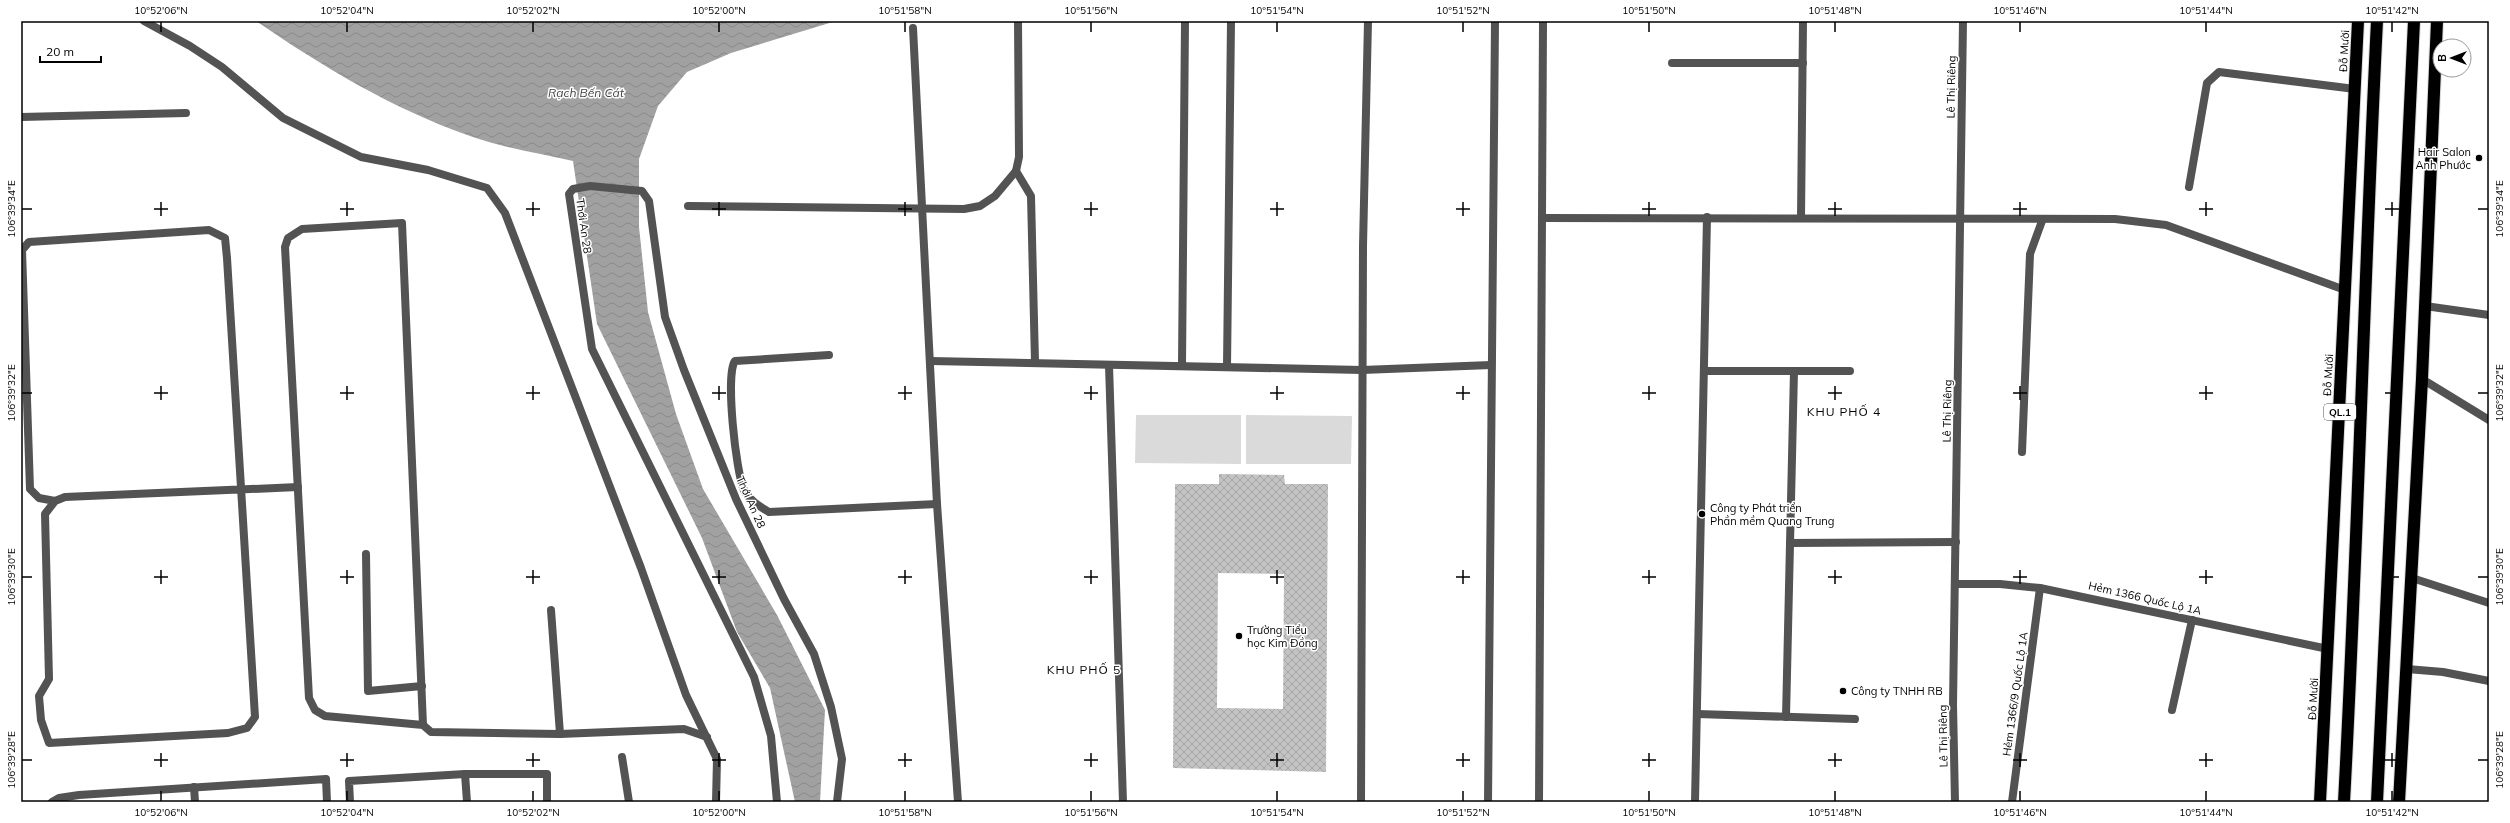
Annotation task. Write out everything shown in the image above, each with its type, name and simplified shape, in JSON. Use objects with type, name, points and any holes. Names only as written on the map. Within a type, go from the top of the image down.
[{"type":"highway","name":"Đỗ Mười","points":[[2320,802],[2358,21]]},
{"type":"highway","name":"QL.1","points":[[2344,802],[2360,470],[2370,165],[2377,21]]},
{"type":"highway","points":[[2377,802],[2414,21]]},
{"type":"highway","points":[[2399,802],[2422,379],[2437,21]]},
{"type":"street","points":[[144,21],[190,46],[222,67],[283,118],[361,157],[428,170],[487,188],[505,214],[510,226],[641,568],[686,695],[717,759],[716,802]]},
{"type":"street","points":[[688,206],[922,210],[964,209],[980,206],[995,196],[1016,172],[1019,157],[1018,21]]},
{"type":"street","points":[[1182,366],[1185,21]]},
{"type":"street","points":[[1227,367],[1231,21]]},
{"type":"street","points":[[1361,802],[1362,370],[1368,21]]},
{"type":"street","points":[[1488,802],[1495,21]]},
{"type":"street","points":[[1539,802],[1543,21]]},
{"type":"street","points":[[1802,218],[1803,21]]},
{"type":"street","name":"Lê Thị Riêng","points":[[1955,802],[1955,584],[1963,21]]},
{"type":"street","points":[[913,28],[937,504],[958,802]]},
{"type":"street","points":[[1672,63],[1802,63]]},
{"type":"street","points":[[2189,187],[2207,83],[2219,72],[2311,86],[2355,89]]},
{"type":"street","points":[[21,116],[186,113]]},
{"type":"street","points":[[1016,172],[1031,196],[1035,362]]},
{"type":"street","name":"Thới An 28","points":[[778,802],[771,736],[754,677],[592,349],[569,194],[573,189],[590,186],[642,191],[649,201],[665,317],[684,370],[736,499],[784,599],[814,654],[827,693],[842,759],[837,802]]},
{"type":"street","points":[[1542,218],[1708,217],[2042,221],[2115,219],[2166,225],[2345,290]]},
{"type":"street","points":[[1695,802],[1708,217]]},
{"type":"street","points":[[2022,452],[2030,254],[2042,221]]},
{"type":"street","points":[[423,725],[402,223],[302,229],[288,238],[285,247],[309,698],[315,710],[325,716],[423,725],[431,732],[560,734],[684,729],[707,737]]},
{"type":"street","points":[[55,501],[39,498],[30,489],[22,250],[29,242],[209,230],[225,238],[240,489],[256,717],[247,728],[228,734],[49,743],[41,720],[39,696],[49,679],[45,514],[55,501],[65,497],[240,489],[298,487]]},
{"type":"street","points":[[2425,306],[2489,315]]},
{"type":"street","points":[[829,355],[735,361],[732,365],[731,391],[735,444],[741,481],[751,500],[770,512],[937,504]]},
{"type":"street","points":[[930,361],[1362,370],[1491,365]]},
{"type":"street","points":[[1109,365],[1123,802]]},
{"type":"street","points":[[1704,371],[1850,371]]},
{"type":"street","points":[[1786,717],[1794,371]]},
{"type":"street","points":[[2422,379],[2489,420]]},
{"type":"street","points":[[1790,543],[1956,542]]},
{"type":"street","points":[[366,554],[368,691],[422,686]]},
{"type":"street","points":[[2412,578],[2489,603]]},
{"type":"street","name":"Hẻm 1366 Quốc Lộ 1A","points":[[1955,584],[2000,584],[2040,588],[2139,607],[2328,649]]},
{"type":"street","name":"Hẻm 1366/9 Quốc Lộ 1A","points":[[2012,802],[2040,588]]},
{"type":"street","points":[[551,610],[560,734]]},
{"type":"street","points":[[2172,710],[2192,620]]},
{"type":"street","points":[[2406,669],[2443,672],[2489,681]]},
{"type":"street","points":[[1697,714],[1855,719]]},
{"type":"street","points":[[622,757],[630,802]]},
{"type":"street","points":[[350,802],[349,781],[465,774],[547,774],[547,802]]},
{"type":"street","points":[[465,774],[467,802]]},
{"type":"street","points":[[52,802],[59,798],[79,795],[326,780],[327,802]]},
{"type":"street","points":[[194,787],[195,802]]},
{"type":"shaded area","points":[[1136,415],[1241,415],[1241,464],[1135,463]]},
{"type":"shaded area","points":[[1246,415],[1352,416],[1351,464],[1246,464]]},
{"type":"water","name":"Rạch Bến Cát","points":[[256,21],[836,21],[731,53],[687,72],[658,106],[639,159],[639,227],[648,312],[676,414],[703,489],[777,615],[825,710],[820,802],[795,802],[770,688],[737,632],[702,538],[597,324],[573,161],[508,147],[470,136],[441,125],[359,86],[307,55]]},
{"type":"building","points":[[1219,474],[1284,475],[1285,484],[1328,484],[1326,772],[1173,768],[1175,484],[1219,484]],"holes":[[[1218,573],[1284,574],[1283,709],[1217,708]]]},
{"type":"place","name":"Hair Salon Anh Phước","points":[[2479,158]]},
{"type":"place","name":"Công ty Phát triển Phần mềm Quang Trung","points":[[1702,514]]},
{"type":"place","name":"Trường Tiểu học Kim Đồng","points":[[1239,636]]},
{"type":"place","name":"Công ty TNHH RB","points":[[1843,691]]},
{"type":"district","name":"KHU PHỐ 4","points":[[1844,411]]},
{"type":"district","name":"KHU PHỐ 5","points":[[1084,669]]}]
